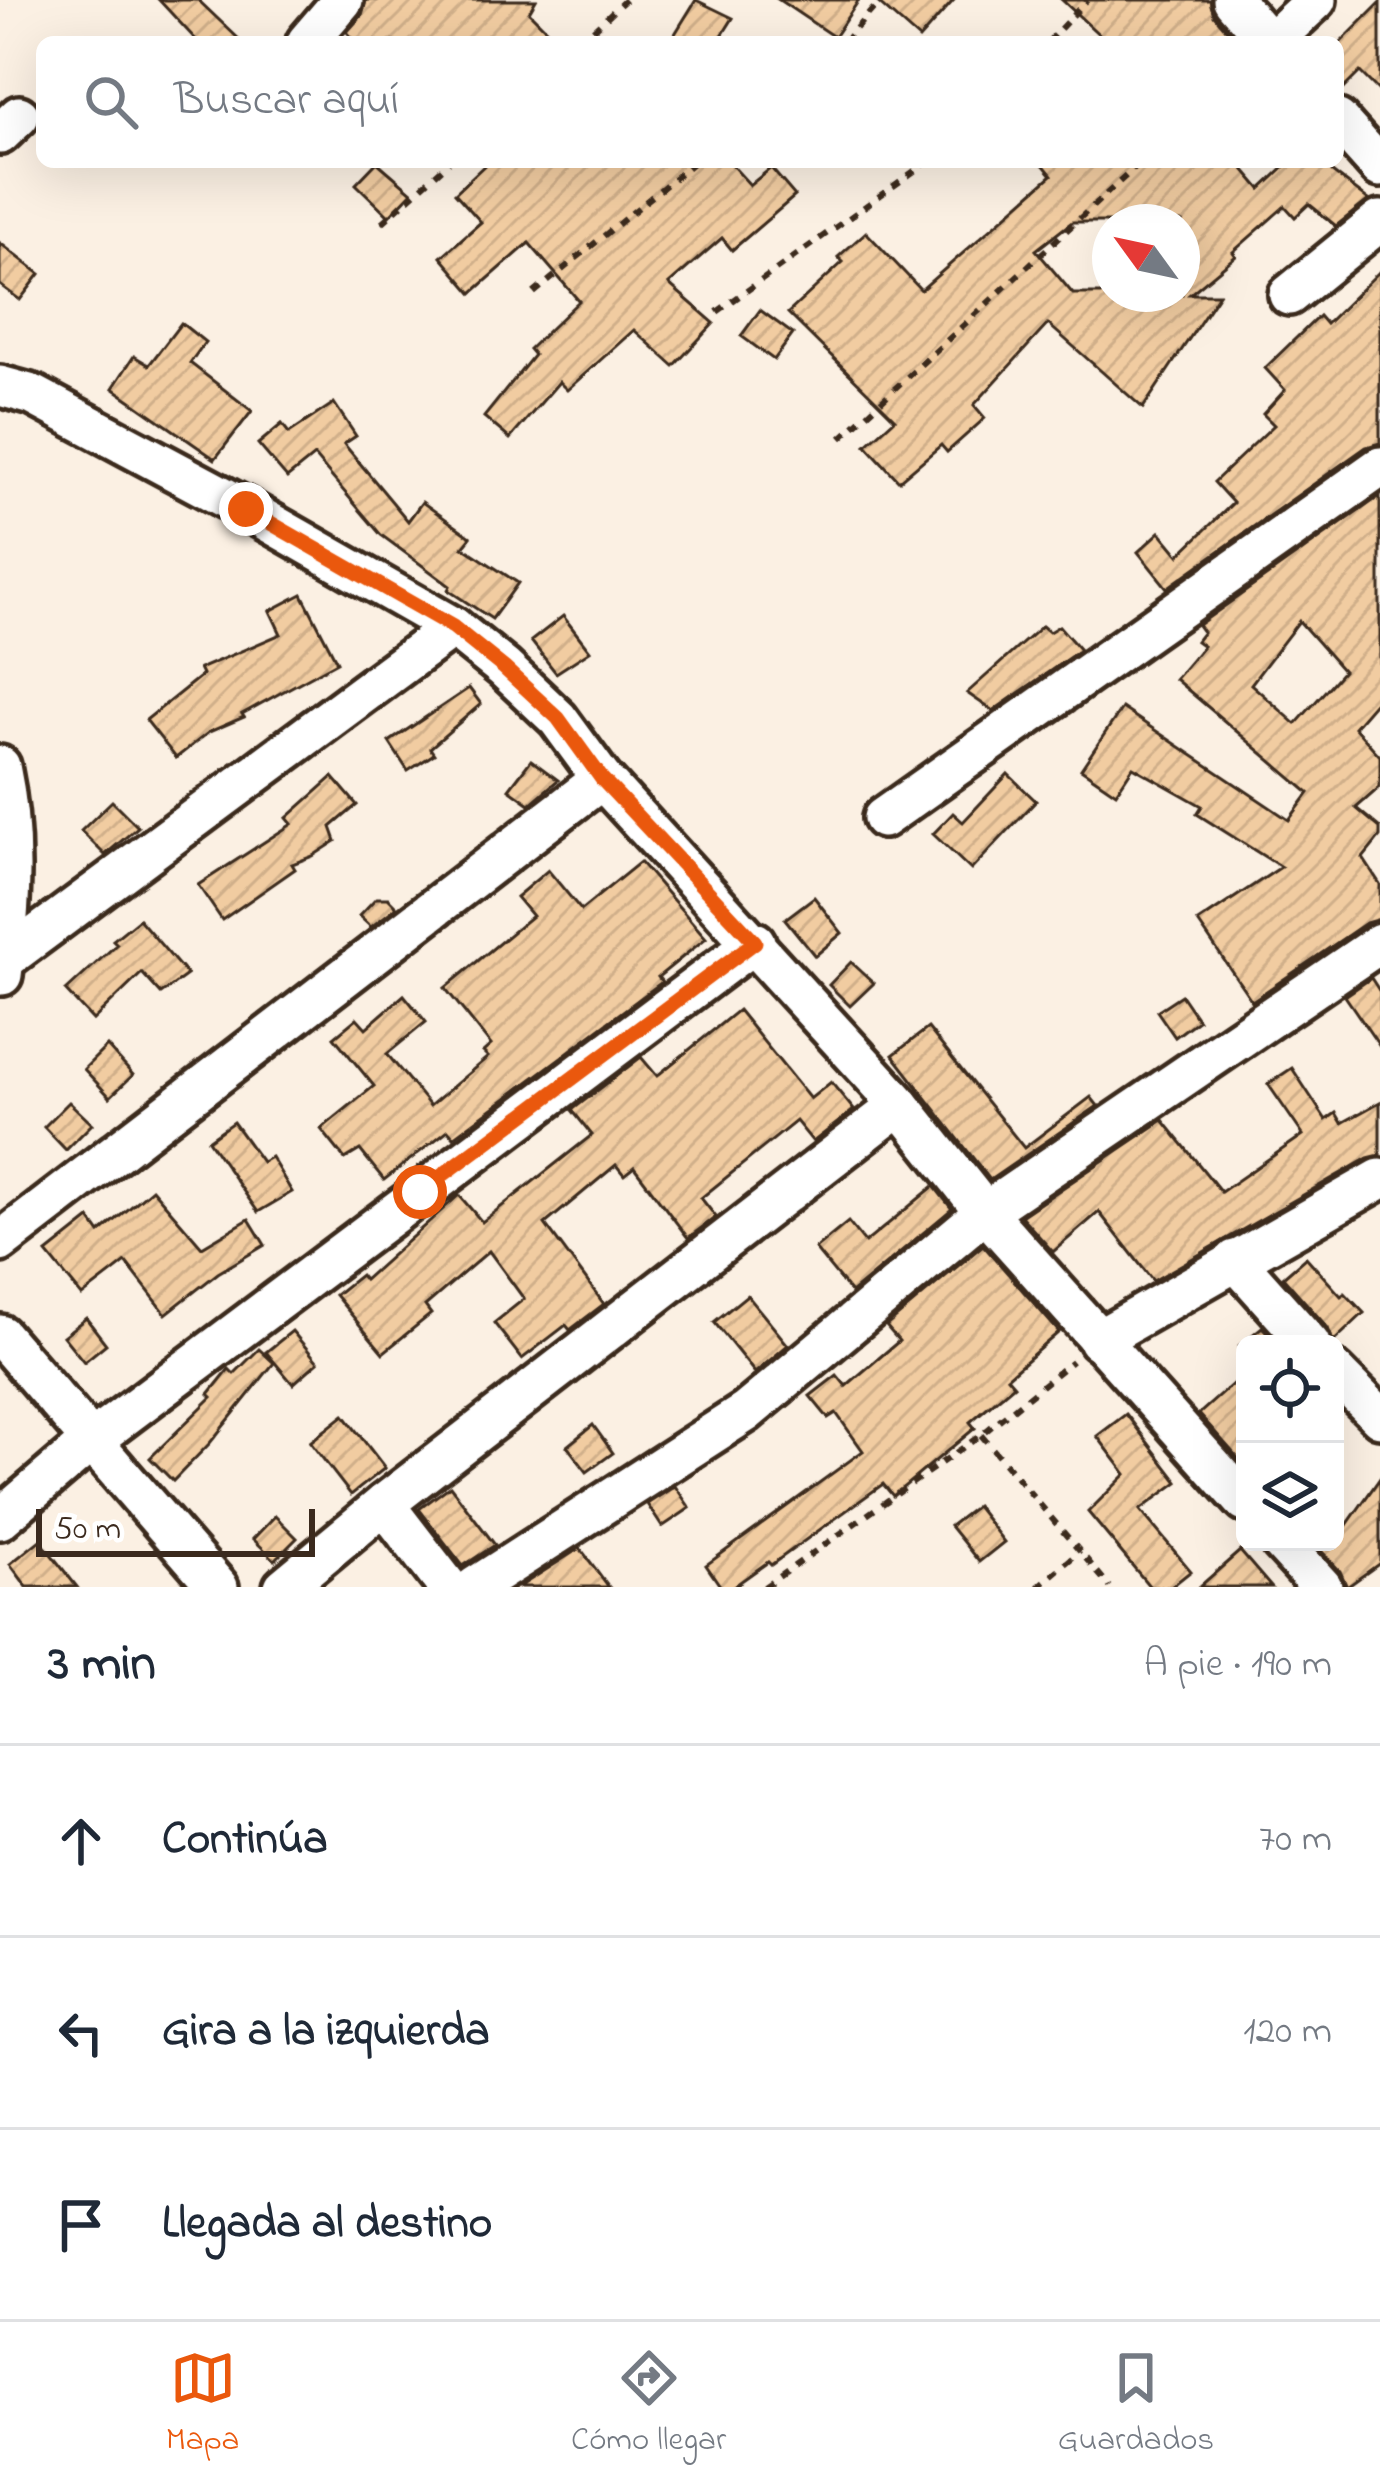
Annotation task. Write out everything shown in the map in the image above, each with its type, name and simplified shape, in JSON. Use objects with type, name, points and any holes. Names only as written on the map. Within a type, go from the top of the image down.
[{"type":"street","points":[[312,36],[343,0]]},
{"type":"street","points":[[1233,0],[1265,36]]},
{"type":"street","points":[[1277,36],[1316,0]]},
{"type":"street","points":[[1344,126],[1380,167]]},
{"type":"street","points":[[1289,295],[1380,221]]},
{"type":"street","points":[[0,386],[34,395],[453,627],[558,718],[602,779],[900,1105],[985,1212],[1236,1492]]},
{"type":"street","points":[[883,818],[1380,467]]},
{"type":"street","points":[[2,970],[453,627]]},
{"type":"street","points":[[0,766],[10,815],[11,915],[2,970]]},
{"type":"street","points":[[0,1242],[602,779]]},
{"type":"street","points":[[0,1519],[91,1442],[755,942]]},
{"type":"street","points":[[475,1587],[746,1412],[985,1212],[1380,943]]},
{"type":"street","points":[[284,1587],[384,1504],[900,1105]]},
{"type":"street","points":[[1098,1340],[1380,1179]]},
{"type":"street","points":[[1235,1260],[1302,1335]]},
{"type":"street","points":[[0,1336],[218,1587]]},
{"type":"street","points":[[1344,1379],[1374,1403]]},
{"type":"street","points":[[384,1504],[448,1587]]},
{"type":"street","points":[[1289,1551],[1322,1587]]},
{"type":"path","points":[[587,36],[626,0]]},
{"type":"path","points":[[849,36],[881,0]]},
{"type":"path","points":[[1054,36],[1087,0]]},
{"type":"path","points":[[382,223],[442,168]]},
{"type":"path","points":[[534,293],[687,168]]},
{"type":"path","points":[[717,312],[919,168]]},
{"type":"path","points":[[841,438],[1134,168]]},
{"type":"path","points":[[764,1587],[981,1435],[1098,1340]]},
{"type":"path","points":[[981,1435],[1110,1587]]},
{"type":"path","points":[[1038,1587],[1080,1551]]},
{"type":"building","points":[[159,0],[198,0],[236,36],[192,36]]},
{"type":"building","points":[[366,0],[536,0],[529,12],[553,36],[351,36],[347,32],[362,15]]},
{"type":"building","points":[[696,0],[733,18],[722,36],[674,36]]},
{"type":"building","points":[[779,0],[859,0],[833,36]]},
{"type":"building","points":[[875,0],[954,0],[922,36],[916,36]]},
{"type":"building","points":[[1062,0],[1210,0],[1214,15],[1232,36],[1101,36]]},
{"type":"building","points":[[1380,3],[1380,92],[1360,72],[1344,88],[1344,39]]},
{"type":"building","points":[[371,168],[384,168],[412,192],[389,216],[356,184]]},
{"type":"building","points":[[482,168],[734,168],[750,185],[771,168],[795,196],[732,250],[722,238],[669,284],[714,323],[674,366],[634,330],[567,390],[559,382],[510,439],[484,417],[534,355],[529,349],[579,301],[529,243],[472,293],[441,257],[481,222],[455,193]]},
{"type":"building","points":[[1046,168],[1243,168],[1261,189],[1284,168],[1327,168],[1369,200],[1336,226],[1309,204],[1295,217],[1285,206],[1200,286],[1200,204],[1092,204],[1092,222],[1072,222],[1036,250],[1073,294],[1092,294],[1092,312],[1200,312],[1200,294],[1219,294],[1143,408],[1048,324],[974,405],[985,418],[947,452],[941,445],[899,481],[866,445],[895,419],[788,313],[843,262],[838,257],[866,232],[921,290],[1052,175]]},
{"type":"building","points":[[0,243],[40,274],[20,300],[0,285]]},
{"type":"building","points":[[1380,271],[1380,443],[1366,447],[1167,588],[1138,552],[1160,532],[1179,555],[1233,503],[1214,482],[1274,425],[1263,414],[1285,390],[1265,368],[1319,316],[1326,324]]},
{"type":"building","points":[[760,310],[793,334],[774,360],[741,336]]},
{"type":"building","points":[[181,323],[205,342],[190,363],[252,411],[215,459],[113,388],[134,356],[149,365]]},
{"type":"building","points":[[334,403],[356,436],[344,444],[408,521],[422,502],[471,537],[463,547],[518,583],[492,619],[381,535],[314,456],[287,478],[258,444],[282,424],[289,433]]},
{"type":"building","points":[[1380,496],[1380,697],[1354,727],[1380,756],[1380,787],[1356,808],[1380,828],[1380,837],[1363,858],[1380,884],[1380,919],[1366,923],[1252,1001],[1198,922],[1281,867],[1197,814],[1202,806],[1133,767],[1116,793],[1081,769],[1122,708],[1289,820],[1309,793],[1175,679],[1203,646],[1196,641],[1203,632],[1198,625]],"holes":[[[1299,621],[1343,671],[1296,724],[1251,684]]]},
{"type":"building","points":[[302,594],[337,662],[242,714],[244,717],[209,732],[176,758],[146,720],[202,675],[199,669],[281,634],[270,611]]},
{"type":"building","points":[[563,616],[590,651],[556,673],[531,641]]},
{"type":"building","points":[[1042,626],[1049,632],[1059,626],[1080,650],[993,711],[967,693]]},
{"type":"building","points":[[469,688],[481,704],[430,748],[434,754],[408,771],[389,742]]},
{"type":"building","points":[[531,760],[558,780],[530,804],[509,789]]},
{"type":"building","points":[[1008,774],[1036,801],[971,870],[933,834],[953,813],[963,822]]},
{"type":"building","points":[[333,777],[357,805],[331,827],[336,841],[292,864],[295,869],[222,920],[198,885],[292,824],[287,818]]},
{"type":"building","points":[[112,801],[138,827],[105,855],[81,831]]},
{"type":"building","points":[[640,862],[706,938],[658,977],[662,982],[454,1137],[448,1130],[384,1180],[360,1150],[345,1159],[321,1129],[374,1086],[334,1037],[357,1018],[366,1028],[404,995],[426,1022],[387,1054],[430,1106],[488,1057],[483,1052],[491,1045],[445,988],[532,916],[516,897],[548,870],[581,910]]},
{"type":"building","points":[[814,897],[842,933],[815,956],[785,919]]},
{"type":"building","points":[[376,898],[388,898],[397,907],[371,927],[359,916]]},
{"type":"building","points":[[139,919],[187,975],[161,994],[142,973],[93,1020],[66,991]]},
{"type":"building","points":[[851,962],[874,983],[850,1006],[829,985]]},
{"type":"building","points":[[1371,978],[1380,992],[1380,1047],[1345,996]]},
{"type":"building","points":[[1181,995],[1198,1020],[1175,1037],[1157,1011]]},
{"type":"building","points":[[738,1010],[810,1099],[831,1082],[854,1110],[813,1142],[796,1121],[701,1198],[716,1217],[688,1238],[634,1167],[624,1175],[616,1165],[545,1224],[604,1304],[570,1330],[566,1325],[522,1359],[494,1323],[524,1299],[489,1251],[425,1306],[431,1314],[383,1353],[335,1295],[360,1275],[364,1280],[459,1195],[482,1222],[592,1135],[572,1110],[641,1057],[657,1076]]},
{"type":"building","points":[[928,1028],[1024,1148],[1091,1097],[1098,1106],[990,1180],[893,1055]]},
{"type":"building","points":[[107,1046],[133,1075],[110,1097],[84,1069]]},
{"type":"building","points":[[1292,1068],[1326,1120],[1336,1113],[1342,1123],[1380,1102],[1380,1155],[1153,1281],[1099,1212],[1053,1252],[1021,1216],[1163,1120],[1221,1192],[1303,1135],[1268,1084]]},
{"type":"building","points":[[69,1102],[92,1124],[66,1150],[44,1127]]},
{"type":"building","points":[[233,1122],[262,1162],[271,1157],[292,1192],[258,1212],[208,1140]]},
{"type":"building","points":[[934,1186],[952,1209],[851,1293],[815,1249],[848,1222],[865,1243]]},
{"type":"building","points":[[152,1189],[202,1247],[249,1219],[265,1245],[218,1273],[166,1314],[126,1262],[82,1296],[47,1253],[90,1219],[100,1233]]},
{"type":"building","points":[[983,1245],[1059,1332],[1007,1377],[1014,1385],[970,1422],[975,1428],[893,1496],[883,1484],[771,1565],[768,1562],[733,1587],[721,1587],[706,1565],[863,1451],[836,1413],[828,1418],[810,1396],[837,1375],[846,1386],[899,1341],[886,1326]]},
{"type":"building","points":[[1306,1257],[1341,1296],[1345,1293],[1364,1313],[1340,1335],[1330,1335],[1283,1277]]},
{"type":"building","points":[[747,1295],[788,1345],[755,1373],[714,1322]]},
{"type":"building","points":[[86,1318],[106,1344],[84,1362],[63,1336]]},
{"type":"building","points":[[292,1331],[318,1362],[293,1384],[266,1352]]},
{"type":"building","points":[[259,1349],[274,1363],[173,1481],[150,1458],[212,1397],[209,1394],[229,1369],[234,1374]]},
{"type":"building","points":[[1236,1381],[1236,1456],[1199,1414]]},
{"type":"building","points":[[1126,1414],[1178,1482],[1140,1510],[1191,1571],[1171,1587],[1150,1587],[1088,1512],[1126,1474],[1097,1436]]},
{"type":"building","points":[[344,1415],[385,1468],[351,1495],[310,1442]]},
{"type":"building","points":[[593,1425],[613,1453],[587,1472],[567,1446]]},
{"type":"building","points":[[1380,1478],[1380,1563],[1347,1587],[1321,1551],[1344,1551],[1344,1529]]},
{"type":"building","points":[[450,1486],[495,1545],[463,1566],[419,1509]]},
{"type":"building","points":[[675,1486],[690,1508],[662,1527],[647,1504]]},
{"type":"building","points":[[976,1506],[1004,1542],[979,1562],[950,1526]]},
{"type":"building","points":[[275,1516],[297,1538],[275,1560],[253,1539]]},
{"type":"building","points":[[40,1540],[77,1587],[27,1587],[10,1564]]},
{"type":"building","points":[[580,1548],[609,1587],[519,1587]]},
{"type":"building","points":[[1240,1551],[1271,1587],[1199,1587]]},
{"type":"route","points":[[246,509],[453,627],[504,668],[558,718],[602,779],[755,942],[420,1192]]}]
